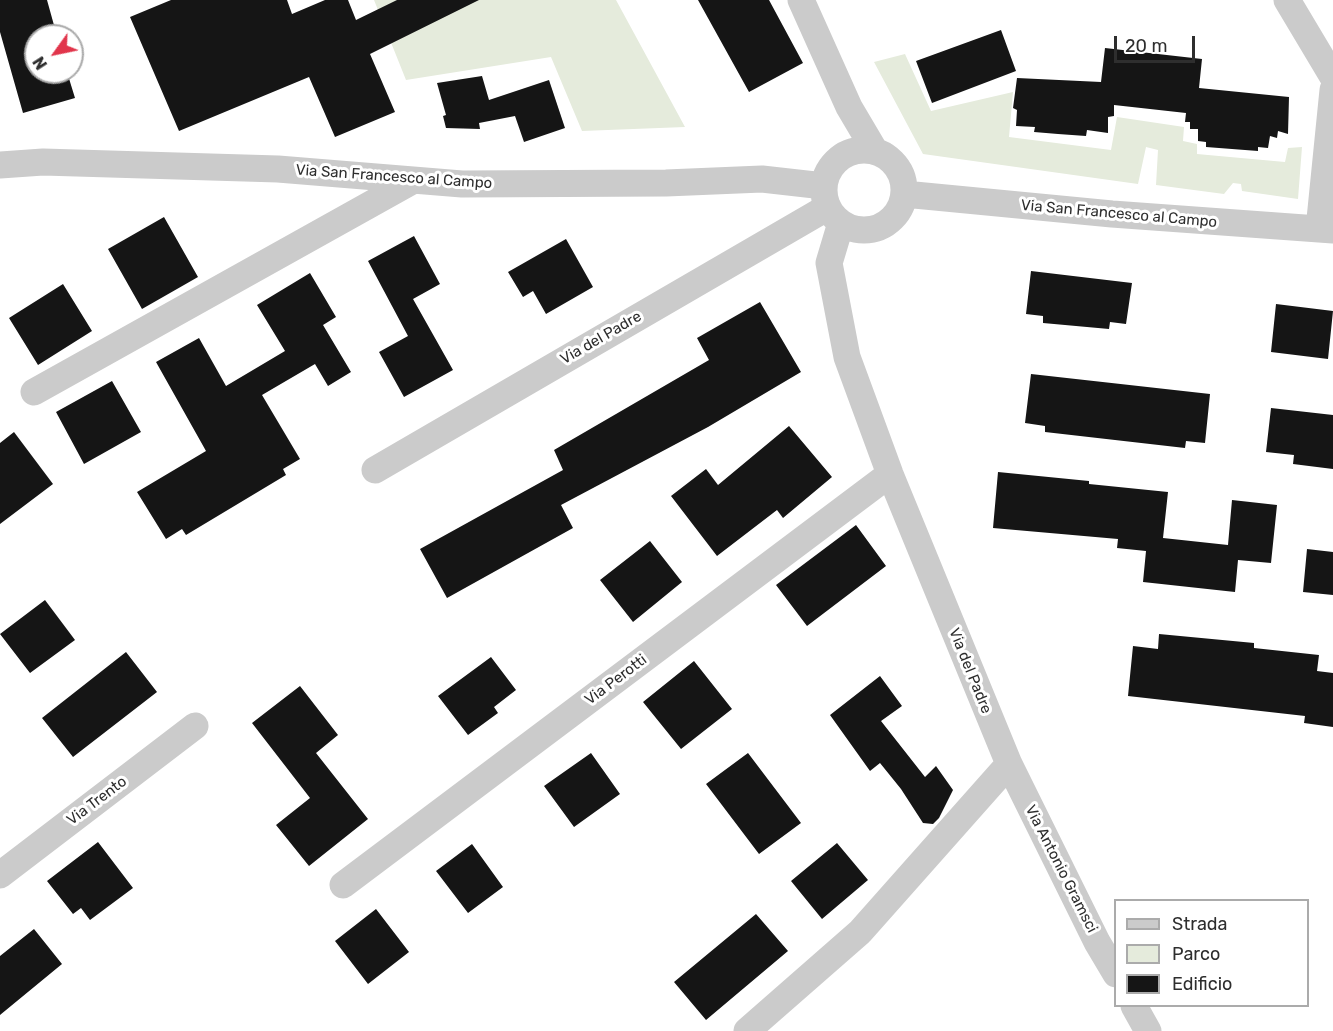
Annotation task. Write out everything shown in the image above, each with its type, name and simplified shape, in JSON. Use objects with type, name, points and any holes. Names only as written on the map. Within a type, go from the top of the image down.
[{"type":"street","points":[[801,0],[849,107],[862,151]]},
{"type":"street","points":[[1287,0],[1333,77]]},
{"type":"street","points":[[1326,230],[1333,90]]},
{"type":"street","points":[[862,151],[885,155],[901,172],[904,194],[900,208],[892,219],[881,226],[867,230],[861,229],[831,205],[832,165],[862,151]]},
{"type":"street","name":"Via San Francesco al Campo","points":[[0,165],[43,162],[266,169],[474,184],[666,183],[762,179],[831,205]]},
{"type":"street","points":[[34,392],[414,180]]},
{"type":"street","name":"Via San Francesco al Campo","points":[[904,194],[1112,214],[1326,230]]},
{"type":"street","name":"Via del Padre","points":[[375,470],[831,205]]},
{"type":"street","name":"Via del Padre","points":[[831,205],[829,263],[847,357],[890,474],[1009,764]]},
{"type":"street","name":"Via Perotti","points":[[343,885],[890,474]]},
{"type":"street","name":"Via Trento","points":[[0,875],[195,726]]},
{"type":"street","points":[[747,1031],[860,932],[1009,764]]},
{"type":"street","name":"Via Antonio Gramsci","points":[[1009,764],[1097,942],[1114,971]]},
{"type":"street","points":[[1135,1007],[1148,1031]]},
{"type":"green space","points":[[374,0],[616,0],[685,127],[582,131],[551,57],[406,80]]},
{"type":"green space","points":[[905,54],[931,111],[1013,92],[1009,137],[1111,150],[1117,117],[1184,127],[1183,141],[1197,144],[1197,154],[1285,162],[1288,148],[1302,147],[1298,199],[1242,191],[1241,184],[1233,183],[1224,194],[1156,185],[1158,150],[1146,147],[1138,184],[923,154],[874,62]]},
{"type":"building","points":[[0,0],[47,0],[54,24],[24,24],[24,84],[71,84],[75,98],[23,113],[0,32]]},
{"type":"building","points":[[171,0],[287,0],[292,14],[325,0],[348,0],[356,20],[397,0],[479,0],[370,54],[395,112],[335,137],[309,77],[179,131],[130,17]]},
{"type":"building","points":[[698,0],[769,0],[803,63],[749,92]]},
{"type":"building","points":[[1001,30],[1016,71],[932,103],[916,61]]},
{"type":"building","points":[[1105,48],[1202,59],[1199,88],[1289,97],[1288,134],[1278,131],[1277,138],[1270,136],[1268,148],[1258,147],[1258,151],[1206,147],[1206,142],[1198,141],[1198,129],[1190,129],[1190,122],[1185,122],[1186,113],[1114,105],[1114,116],[1108,117],[1108,133],[1087,130],[1086,136],[1058,134],[1034,132],[1035,127],[1016,126],[1017,110],[1013,108],[1017,78],[1101,82]]},
{"type":"building","points":[[482,76],[489,100],[549,80],[565,128],[524,142],[515,116],[479,123],[480,129],[446,128],[443,116],[446,115],[437,83]]},
{"type":"building","points":[[164,217],[198,277],[142,309],[108,249]]},
{"type":"building","points":[[414,236],[440,284],[413,299],[453,370],[404,397],[379,352],[408,336],[368,261]]},
{"type":"building","points":[[566,239],[593,287],[546,314],[533,291],[523,297],[508,272]]},
{"type":"building","points":[[1031,271],[1132,283],[1126,324],[1110,322],[1109,329],[1043,323],[1043,316],[1026,314]]},
{"type":"building","points":[[310,273],[336,317],[323,325],[351,372],[328,386],[315,364],[262,395],[300,459],[283,469],[286,475],[186,535],[182,529],[166,539],[137,492],[206,451],[156,362],[199,338],[226,386],[285,351],[257,305]]},
{"type":"building","points":[[63,284],[92,331],[38,365],[9,318]]},
{"type":"building","points":[[760,302],[801,372],[708,427],[561,505],[573,528],[447,598],[420,549],[563,470],[554,450],[709,360],[697,338]]},
{"type":"building","points":[[1276,304],[1333,311],[1328,359],[1271,352]]},
{"type":"building","points":[[1031,374],[1210,394],[1205,443],[1186,441],[1185,448],[1045,432],[1045,426],[1025,423]]},
{"type":"building","points":[[112,381],[141,432],[84,464],[56,412]]},
{"type":"building","points":[[1271,408],[1333,415],[1333,469],[1293,464],[1294,455],[1266,452]]},
{"type":"building","points":[[789,426],[832,477],[783,518],[777,510],[717,556],[671,496],[706,469],[718,485]]},
{"type":"building","points":[[14,432],[53,484],[0,524],[0,443]]},
{"type":"building","points":[[998,472],[1168,492],[1163,538],[1228,545],[1232,500],[1277,505],[1271,563],[1238,560],[1235,592],[1143,582],[1146,551],[1117,548],[1118,539],[993,528]]},
{"type":"building","points":[[856,525],[886,566],[807,626],[776,585]]},
{"type":"building","points":[[650,541],[682,582],[633,622],[600,580]]},
{"type":"building","points":[[1307,549],[1333,552],[1333,595],[1303,592]]},
{"type":"building","points":[[45,600],[75,640],[30,673],[0,634]]},
{"type":"building","points":[[1159,634],[1254,643],[1254,648],[1319,655],[1317,671],[1333,673],[1333,727],[1304,723],[1305,716],[1128,696],[1133,646],[1158,649]]},
{"type":"building","points":[[126,652],[157,692],[73,757],[42,718]]},
{"type":"building","points":[[491,657],[516,690],[494,707],[498,713],[468,735],[438,696]]},
{"type":"building","points":[[694,661],[732,709],[681,749],[643,702]]},
{"type":"building","points":[[880,676],[902,706],[881,721],[925,777],[936,766],[953,790],[939,818],[933,824],[923,823],[901,789],[880,763],[870,771],[830,715]]},
{"type":"building","points":[[300,686],[338,735],[316,753],[368,819],[309,866],[276,825],[310,798],[252,723]]},
{"type":"building","points":[[591,753],[620,794],[574,827],[544,786]]},
{"type":"building","points":[[748,753],[801,823],[759,854],[706,784]]},
{"type":"building","points":[[98,842],[133,888],[90,920],[81,908],[73,914],[47,881]]},
{"type":"building","points":[[837,843],[868,880],[822,919],[791,881]]},
{"type":"building","points":[[472,844],[503,887],[468,913],[436,871]]},
{"type":"building","points":[[376,909],[409,952],[368,984],[335,941]]},
{"type":"building","points":[[756,914],[788,951],[706,1020],[674,982]]},
{"type":"building","points":[[34,929],[62,964],[0,1015],[0,956]]}]
